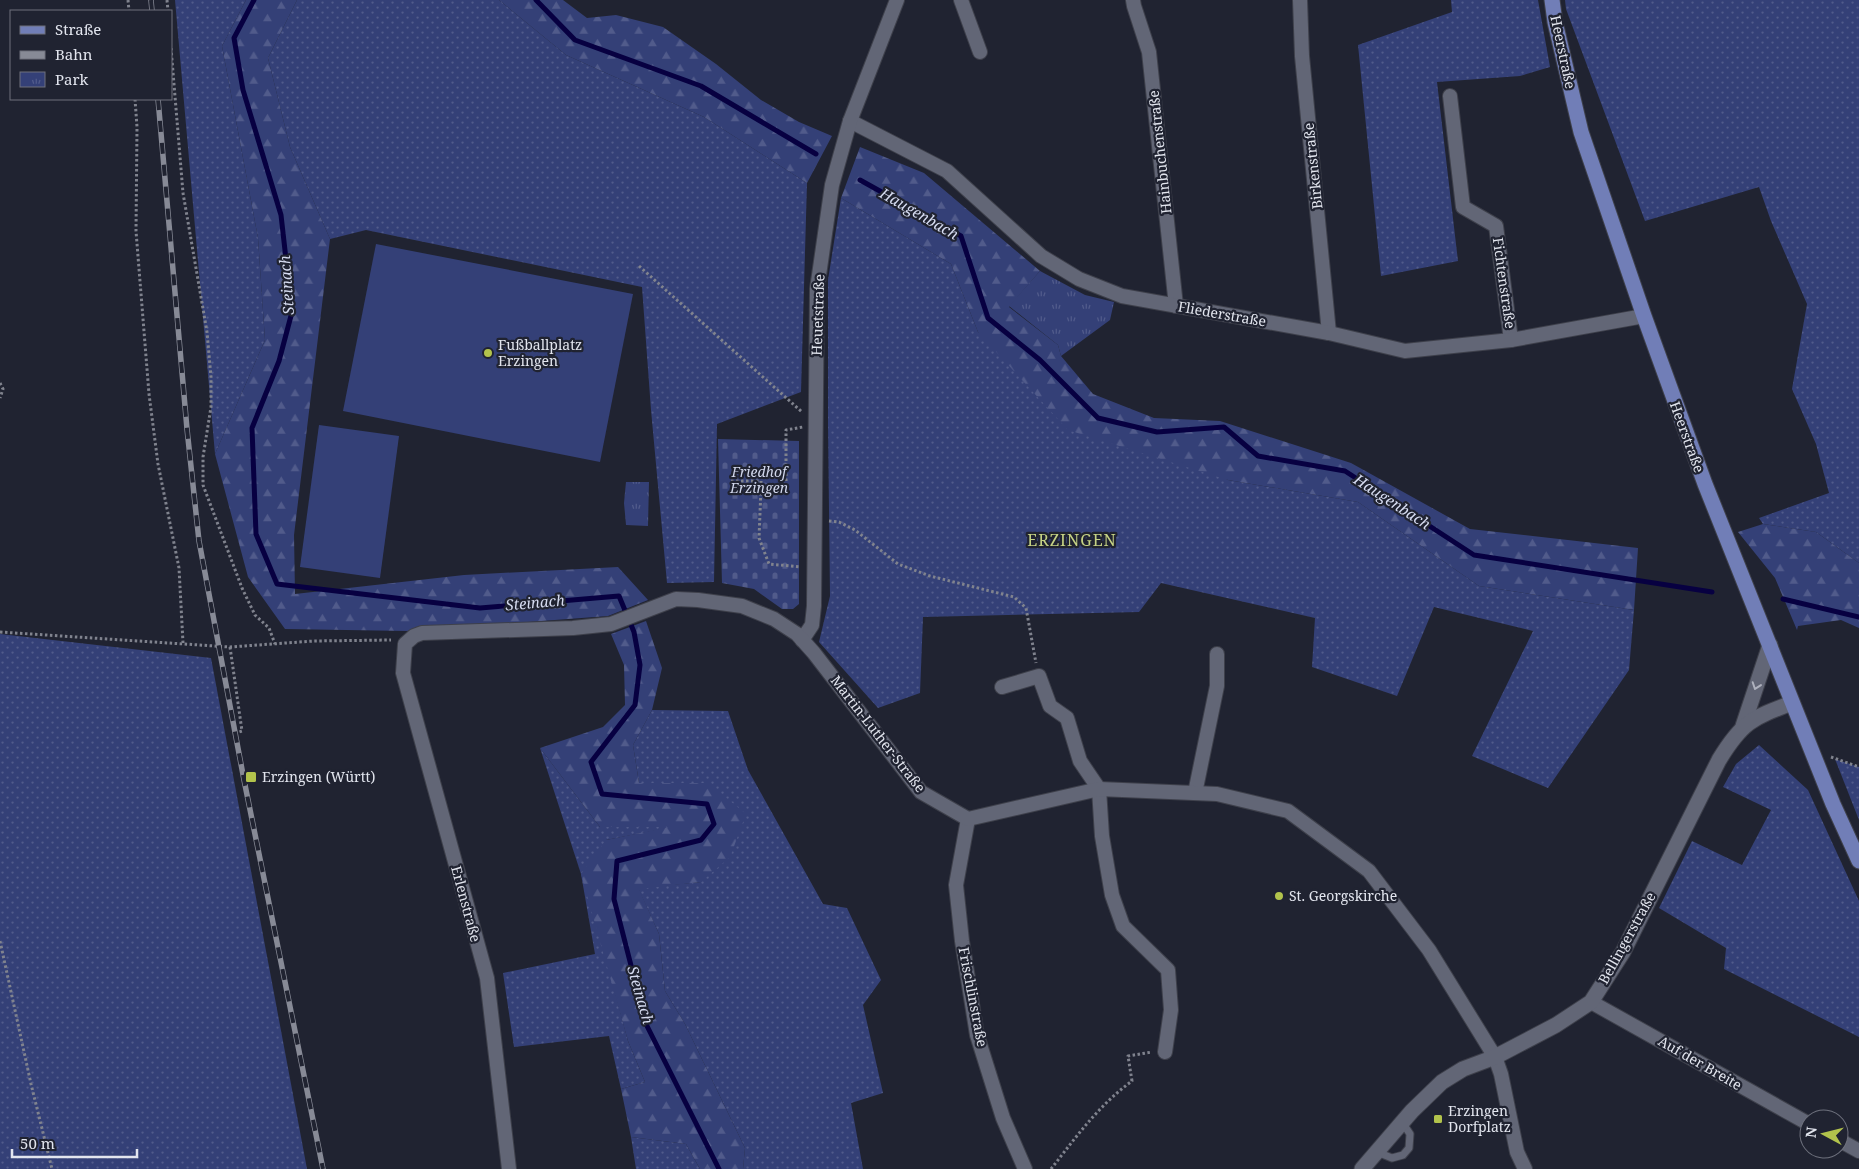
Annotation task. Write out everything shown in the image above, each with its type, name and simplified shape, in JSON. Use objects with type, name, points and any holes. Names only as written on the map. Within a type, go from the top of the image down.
[{"type":"main road","name":"Heerstraße","points":[[1552,0],[1555,22],[1581,132],[1644,316],[1704,484],[1833,804],[1859,861]]},
{"type":"street","name":"Heuetstraße","points":[[802,640],[812,625],[814,606],[817,289],[832,185],[850,121],[897,0]]},
{"type":"street","points":[[961,0],[980,52]]},
{"type":"street","name":"Hainbuchenstraße","points":[[1134,0],[1134,6],[1149,52],[1176,306]]},
{"type":"street","name":"Birkenstraße","points":[[1300,0],[1302,56],[1329,332]]},
{"type":"street","name":"Fichtenstraße","points":[[1450,96],[1463,207],[1496,226],[1512,340]]},
{"type":"street","name":"Fliederstraße","points":[[850,121],[947,171],[1041,256],[1079,279],[1122,296],[1329,332],[1405,351],[1512,340],[1644,316]]},
{"type":"street","name":"Martin-Luther-Straße","points":[[405,644],[414,636],[422,634],[573,628],[611,624],[676,599],[742,606],[774,619],[797,634],[814,653],[921,792],[968,819]]},
{"type":"street","name":"Erlenstraße","points":[[405,644],[403,673],[487,978],[508,1169]]},
{"type":"street","name":"Bellingerstraße","points":[[1743,726],[1770,646]]},
{"type":"street","points":[[1195,793],[1217,686],[1217,654]]},
{"type":"street","points":[[1002,687],[1039,676],[1050,706],[1067,718],[1080,760],[1099,789],[1102,836],[1112,895],[1123,926],[1168,970],[1171,1010],[1165,1052]]},
{"type":"street","name":"Bellingerstraße","points":[[1362,1169],[1402,1122],[1442,1082],[1463,1069],[1495,1056],[1556,1026],[1591,1002],[1623,952],[1731,739],[1743,726],[1759,716],[1792,702]]},
{"type":"street","points":[[968,819],[1099,789],[1217,794],[1288,811],[1369,871],[1429,950],[1495,1056],[1501,1074],[1517,1152],[1525,1169]]},
{"type":"street","name":"Frischlinstraße","points":[[968,819],[956,885],[962,941],[977,1034],[1004,1118],[1025,1169]]},
{"type":"street","name":"Auf der Breite","points":[[1591,1002],[1799,1118]]},
{"type":"lane","points":[[1377,1151],[1392,1158],[1403,1155],[1409,1148],[1410,1134],[1402,1122]]},
{"type":"path","points":[[172,60],[183,192],[207,332],[211,377],[211,407],[203,457],[203,485],[242,588],[255,615],[269,628],[275,644]]},
{"type":"path","points":[[135,100],[137,127],[136,231],[149,394],[158,464],[180,568],[183,643]]},
{"type":"path","points":[[639,266],[816,424]]},
{"type":"path","points":[[0,383],[2,389],[0,398]]},
{"type":"path","points":[[761,488],[786,489],[786,430],[816,424]]},
{"type":"path","points":[[731,481],[761,482],[759,538],[768,564],[814,569]]},
{"type":"path","points":[[815,520],[839,522],[855,530],[898,564],[930,576],[1014,597],[1026,608],[1039,676]]},
{"type":"path","points":[[0,632],[230,647],[389,639],[405,644]]},
{"type":"path","points":[[230,647],[242,731],[239,732]]},
{"type":"path","points":[[1812,750],[1859,767]]},
{"type":"path","points":[[0,941],[31,1084],[52,1169]]},
{"type":"path","points":[[1051,1169],[1087,1123],[1114,1094],[1132,1081],[1128,1056],[1165,1052]]},
{"type":"green space","points":[[175,0],[246,0],[222,46],[258,238],[265,340],[215,454]]},
{"type":"green space","points":[[246,0],[297,0],[268,58],[290,147],[330,239],[294,535],[295,594],[464,575],[618,567],[648,600],[608,616],[407,631],[285,629],[248,577],[215,454],[265,340],[258,238],[222,46]]},
{"type":"green space","points":[[297,0],[499,0],[566,55],[704,117],[807,183],[801,392],[717,424],[714,582],[667,583],[642,287],[366,230],[330,239],[290,147],[268,58]]},
{"type":"green space","points":[[499,0],[563,0],[587,18],[616,15],[663,27],[716,64],[761,100],[799,122],[832,136],[807,183],[704,117],[566,55]]},
{"type":"green space","points":[[1451,0],[1538,0],[1550,67],[1520,76],[1437,82],[1458,261],[1381,276],[1358,45],[1452,12]]},
{"type":"green space","points":[[1565,0],[1859,0],[1859,563],[1816,532],[1763,524],[1759,518],[1829,493],[1816,444],[1792,389],[1807,304],[1771,221],[1759,187],[1645,221],[1566,9]]},
{"type":"green space","points":[[860,147],[924,173],[1040,271],[1009,307],[1058,345],[1061,356],[1093,394],[1154,418],[1220,421],[1351,463],[1470,529],[1638,548],[1634,610],[1479,586],[1358,502],[1228,480],[1068,430],[978,332],[951,264],[841,198]]},
{"type":"green space","points":[[841,198],[951,264],[978,332],[1228,480],[1358,502],[1479,586],[1634,610],[1629,670],[1548,788],[1472,756],[1533,631],[1434,607],[1397,696],[1312,667],[1315,618],[1161,583],[1139,612],[923,617],[920,693],[878,708],[819,642],[830,596],[828,280]]},
{"type":"green space","name":"Fußballplatz Erzingen","points":[[376,244],[633,294],[600,462],[343,411]]},
{"type":"green space","points":[[1040,271],[1085,295],[1114,302],[1110,320],[1061,356],[1058,345],[1009,306]]},
{"type":"green space","points":[[319,425],[399,436],[380,578],[300,567]]},
{"type":"green space","name":"Friedhof Erzingen","points":[[718,439],[799,441],[799,604],[793,609],[782,609],[754,589],[722,583]]},
{"type":"green space","points":[[626,482],[649,482],[648,526],[626,525],[624,503]]},
{"type":"green space","points":[[1763,524],[1816,532],[1859,563],[1859,628],[1841,620],[1798,626],[1797,630],[1775,578],[1738,532]]},
{"type":"green space","points":[[646,621],[662,668],[652,710],[633,745],[639,783],[708,783],[746,814],[730,857],[701,882],[639,889],[659,934],[665,991],[685,1024],[745,1148],[743,1169],[700,1169],[686,1144],[631,1137],[621,1089],[645,1082],[628,1041],[581,874],[606,840],[669,827],[600,827],[540,748],[603,727],[625,705],[624,665],[611,634]]},
{"type":"green space","points":[[0,634],[211,658],[307,1169],[0,1169]]},
{"type":"green space","points":[[652,710],[728,711],[748,770],[823,904],[847,908],[881,980],[863,1005],[883,1093],[851,1103],[863,1169],[743,1169],[745,1148],[685,1024],[665,991],[659,934],[638,888],[701,882],[708,783],[639,783],[633,745]]},
{"type":"green space","points":[[1759,745],[1808,790],[1859,901],[1859,1037],[1724,969],[1726,948],[1659,908],[1692,841],[1742,865],[1771,810],[1723,787],[1736,764]]},
{"type":"green space","points":[[540,748],[600,827],[673,827],[606,840],[612,981],[628,1041],[645,1082],[621,1089],[609,1036],[514,1047],[503,973],[595,954],[581,874]]},
{"type":"green space","points":[[1835,759],[1859,767],[1859,820]]},
{"type":"green space","points":[[631,1137],[686,1144],[700,1169],[636,1169]]},
{"type":"waterway","name":"Steinach","points":[[254,0],[234,38],[243,90],[281,215],[292,312],[279,361],[252,428],[256,534],[277,584],[480,608],[619,596],[634,632],[640,665],[635,705],[591,762],[602,794],[707,804],[714,824],[701,840],[617,861],[614,899],[646,1024],[719,1169]]},
{"type":"waterway","name":"Haugenbach","points":[[536,0],[575,40],[701,86],[816,154]]},
{"type":"waterway","name":"Haugenbach","points":[[860,180],[961,236],[988,318],[1040,360],[1098,418],[1157,432],[1224,427],[1258,456],[1345,471],[1474,555],[1712,592]]},
{"type":"waterway","name":"Haugenbach","points":[[1783,599],[1859,617]]},
{"type":"railway","points":[[151,0],[152,10]]},
{"type":"railway","points":[[158,100],[187,429],[199,541],[244,780],[323,1169]]},
{"type":"place","name":"Fußballplatz Erzingen","points":[[488,353]]},
{"type":"place","name":"Erzingen (Württ)","points":[[251,777]]},
{"type":"place","name":"St. Georgskirche","points":[[1279,896]]},
{"type":"place","name":"Erzingen Dorfplatz","points":[[1438,1119]]},
{"type":"district","name":"ERZINGEN","points":[[1072,540]]}]
